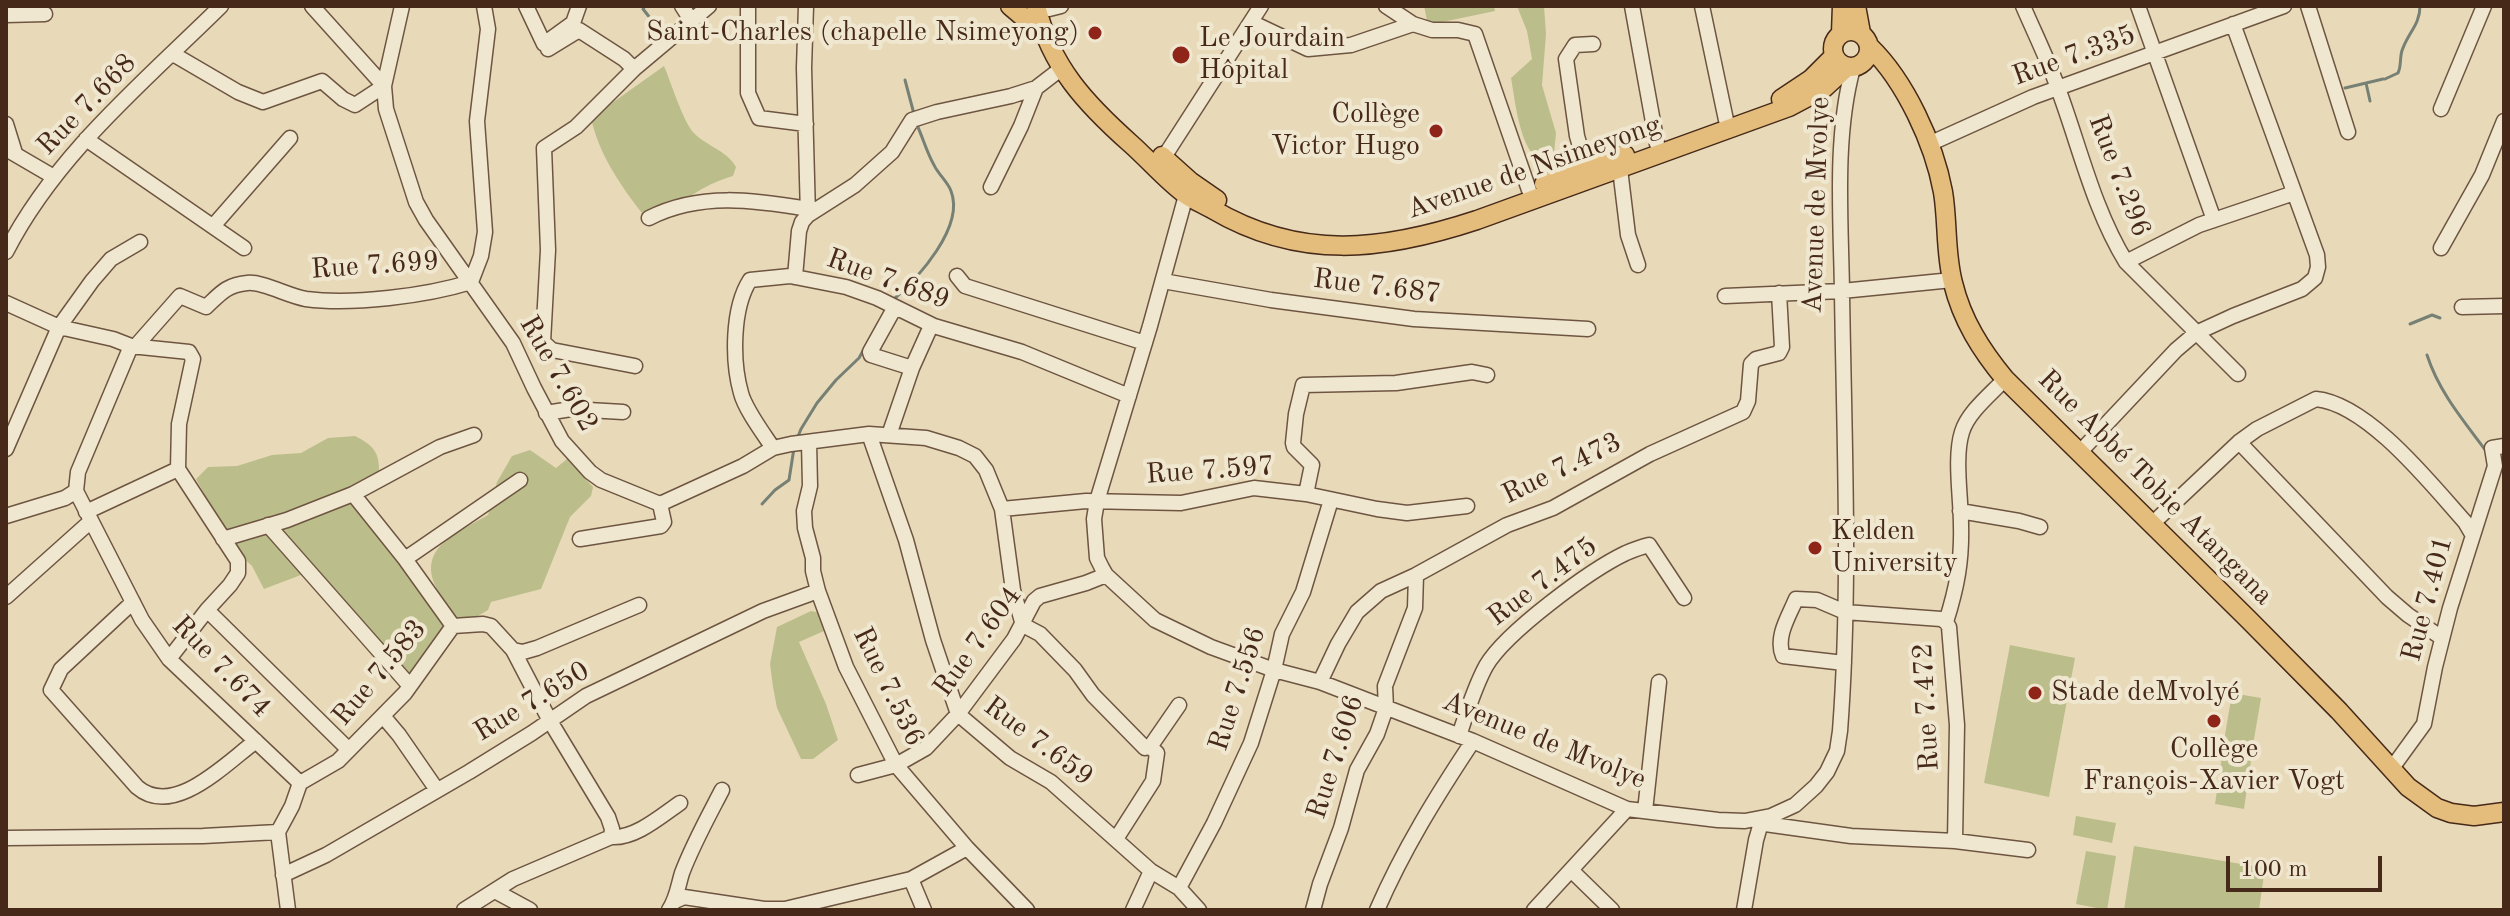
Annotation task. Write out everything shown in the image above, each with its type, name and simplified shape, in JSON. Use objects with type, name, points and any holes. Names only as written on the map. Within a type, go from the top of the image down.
[{"type":"main road","points":[[1010,6],[1045,36]]},
{"type":"main road","points":[[1842,6],[1841,33],[1850,30],[1855,56]]},
{"type":"main road","name":"Avenue de Mvolye","points":[[1855,56],[1856,6]]},
{"type":"main road","name":"Avenue de Nsimeyong","points":[[1049,7],[1045,36],[1062,68],[1087,103],[1188,188],[1239,224],[1263,234],[1310,244],[1355,246],[1394,243],[1429,235],[1789,107],[1823,89],[1855,56]]},
{"type":"main road","name":"Avenue de Nsimeyong","points":[[1049,7],[1063,48],[1082,79],[1127,126],[1164,157],[1188,188],[1264,223],[1304,233],[1338,236],[1408,230],[1529,190],[1783,98],[1855,56]]},
{"type":"main road","name":"Rue Abbé Tobie Atangana","points":[[1855,56],[1902,92],[1929,144],[1943,190],[1952,280],[1970,330],[2005,379],[2339,711],[2408,787],[2437,808],[2451,813],[2474,816],[2504,812]]},
{"type":"street","name":"Rue 7.668","points":[[6,252],[20,225],[86,139],[221,6]]},
{"type":"street","points":[[312,6],[384,86]]},
{"type":"street","points":[[173,54],[238,92],[263,102],[322,81],[355,105],[384,86],[402,6]]},
{"type":"street","name":"Rue 7.699","points":[[133,347],[180,296],[206,307],[229,286],[251,282],[294,297],[320,301],[396,296],[471,282],[481,256],[485,232],[477,121],[488,29],[484,6]]},
{"type":"street","points":[[526,6],[544,44],[573,23],[579,6]]},
{"type":"street","points":[[682,6],[691,20]]},
{"type":"street","points":[[522,359],[543,342],[548,250],[544,148],[576,127],[634,69],[709,6]]},
{"type":"street","points":[[748,6],[748,93],[759,118],[806,124]]},
{"type":"street","points":[[806,6],[804,68],[808,212]]},
{"type":"street","points":[[1164,157],[1261,6]]},
{"type":"street","points":[[1386,6],[1413,24],[1432,30],[1458,30],[1475,34],[1529,190]]},
{"type":"street","points":[[1632,6],[1657,144]]},
{"type":"street","points":[[1702,6],[1726,120]]},
{"type":"street","name":"Rue 7.296","points":[[2023,6],[2058,88],[2110,233],[2126,262],[2238,374]]},
{"type":"street","points":[[2138,6],[2214,220]]},
{"type":"street","name":"Rue 7.335","points":[[1929,144],[2058,88],[2233,24],[2251,12],[2284,6]]},
{"type":"street","points":[[2308,6],[2348,132]]},
{"type":"street","points":[[2441,109],[2484,6]]},
{"type":"street","points":[[6,15],[45,14]]},
{"type":"street","points":[[1251,22],[1308,49],[1351,45],[1413,24]]},
{"type":"street","points":[[2080,452],[2176,350],[2196,333],[2302,289],[2315,278],[2317,255],[2233,24]]},
{"type":"street","points":[[548,49],[579,30],[634,69]]},
{"type":"street","points":[[1586,167],[1577,136],[1566,59],[1575,45],[1593,44]]},
{"type":"street","name":"Avenue de Mvolye","points":[[1106,575],[1155,620],[1211,647],[1274,670],[1320,682],[1466,738],[1627,809],[1677,817],[1745,821],[1771,816],[1795,805],[1827,772],[1837,751],[1840,731],[1846,498],[1842,141],[1847,90],[1855,56]]},
{"type":"street","points":[[795,277],[799,231],[808,212],[855,185],[892,152],[912,120],[996,101],[1036,88],[1062,68]]},
{"type":"street","name":"Rue 7.602","points":[[384,86],[386,109],[416,202],[522,359],[562,441],[590,472],[619,488],[660,504]]},
{"type":"street","points":[[991,187],[1036,88]]},
{"type":"street","points":[[2441,248],[2482,175],[2504,121]]},
{"type":"street","points":[[6,124],[10,151],[54,177]]},
{"type":"street","points":[[214,225],[290,138]]},
{"type":"street","points":[[86,139],[244,248]]},
{"type":"street","points":[[1620,169],[1628,235],[1638,265]]},
{"type":"street","points":[[1106,575],[1097,558],[1094,535],[1097,501],[1188,188]]},
{"type":"street","points":[[2126,262],[2177,234],[2294,193]]},
{"type":"street","points":[[649,218],[668,208],[716,200],[757,200],[808,212]]},
{"type":"street","points":[[6,238],[20,225]]},
{"type":"street","points":[[6,449],[59,327],[111,259],[140,242]]},
{"type":"street","points":[[957,276],[965,286],[1145,343]]},
{"type":"street","name":"Rue 7.689","points":[[773,448],[741,394],[734,335],[745,287],[750,280],[795,277],[846,287],[934,326],[1022,352],[1129,396]]},
{"type":"street","points":[[1725,296],[1842,291],[1952,280]]},
{"type":"street","name":"Rue 7.687","points":[[1163,281],[1271,300],[1414,319],[1588,329]]},
{"type":"street","name":"Rue 7.473","points":[[1320,682],[1357,612],[1381,591],[1507,525],[1553,508],[1650,454],[1743,412],[1748,401],[1751,364],[1756,359],[1779,353],[1782,347],[1779,293]]},
{"type":"street","points":[[6,303],[59,327],[113,339],[133,347],[189,352],[193,359],[179,424],[178,469],[238,561],[238,573],[169,659]]},
{"type":"street","points":[[2462,307],[2504,306]]},
{"type":"street","points":[[895,307],[870,352],[871,355],[912,368]]},
{"type":"street","points":[[889,435],[912,368],[930,328],[934,326]]},
{"type":"street","points":[[543,342],[552,350],[635,366]]},
{"type":"street","points":[[6,516],[65,498],[76,491],[78,472],[133,347]]},
{"type":"street","points":[[1306,494],[1312,465],[1293,443],[1303,385],[1396,383],[1472,372],[1487,375]]},
{"type":"street","name":"Rue 7.472","points":[[1955,841],[1957,725],[1949,627],[1946,622],[1958,584],[1962,432],[1976,410],[2005,379]]},
{"type":"street","points":[[2153,523],[2239,442],[2257,429],[2316,399],[2342,405],[2389,440],[2455,511],[2472,534]]},
{"type":"street","points":[[546,413],[571,409],[623,412]]},
{"type":"street","points":[[580,539],[661,526],[664,522],[660,504],[743,466],[773,448],[869,434],[926,438],[975,456],[986,470],[1002,509],[1013,590],[1023,625],[1040,634],[1118,722],[1145,748],[1150,747],[1157,753],[1153,781],[1116,839]]},
{"type":"street","name":"Rue 7.659","points":[[869,434],[906,540],[933,640],[958,714],[1010,758],[1051,782],[1151,871],[1179,888],[1199,910]]},
{"type":"street","points":[[223,539],[320,508],[353,494],[440,447],[474,435]]},
{"type":"street","name":"Rue 7.536","points":[[809,442],[810,486],[804,511],[805,528],[818,591],[846,667],[896,765],[967,848],[1027,910]]},
{"type":"street","points":[[2239,442],[2387,597],[2442,638]]},
{"type":"street","name":"Rue 7.401","points":[[2392,768],[2424,724],[2442,638],[2495,466],[2492,448],[2504,446]]},
{"type":"street","points":[[6,597],[88,517],[178,469]]},
{"type":"street","points":[[405,559],[520,480]]},
{"type":"street","name":"Rue 7.597","points":[[1002,509],[1097,501],[1181,503],[1254,488],[1306,494],[1407,513],[1467,506]]},
{"type":"street","name":"Rue 7.674","points":[[76,491],[133,602],[169,659],[300,783]]},
{"type":"street","points":[[353,494],[453,626]]},
{"type":"street","name":"Rue 7.556","points":[[1179,888],[1214,823],[1251,743],[1282,634],[1303,592],[1331,500]]},
{"type":"street","points":[[1960,511],[2040,527]]},
{"type":"street","points":[[268,525],[410,686]]},
{"type":"street","name":"Rue 7.475","points":[[1466,738],[1473,694],[1486,665],[1503,643],[1564,593],[1624,553],[1649,545],[1684,598]]},
{"type":"street","name":"Rue 7.604","points":[[858,775],[896,765],[926,748],[958,714],[1023,625],[1034,601],[1040,596],[1106,575]]},
{"type":"street","name":"Rue 7.606","points":[[1313,910],[1357,770],[1377,734],[1386,708],[1385,686],[1415,608],[1416,575]]},
{"type":"street","name":"Rue 7.650","points":[[283,875],[326,855],[437,790],[600,689],[763,611],[818,591]]},
{"type":"street","points":[[1844,663],[1783,656],[1781,637],[1796,599],[1817,600],[1845,612],[1941,619],[1946,622]]},
{"type":"street","points":[[133,602],[61,669],[51,690],[137,787],[150,795],[179,795],[192,789],[256,741]]},
{"type":"street","points":[[513,650],[523,652],[537,648],[639,605]]},
{"type":"street","points":[[207,610],[349,750]]},
{"type":"street","name":"Rue 7.583","points":[[300,783],[338,761],[383,716],[410,686],[453,626],[483,624],[491,626],[513,650],[550,721],[608,817],[611,837]]},
{"type":"street","points":[[1645,811],[1659,682]]},
{"type":"street","points":[[1150,747],[1179,705]]},
{"type":"street","points":[[383,716],[437,790]]},
{"type":"street","points":[[1377,910],[1466,738]]},
{"type":"street","points":[[288,910],[278,832],[300,783]]},
{"type":"street","points":[[672,905],[682,874],[722,790]]},
{"type":"street","points":[[464,910],[513,879],[611,837],[619,838],[636,832],[680,803]]},
{"type":"street","points":[[1534,910],[1627,809]]},
{"type":"street","points":[[1745,821],[1851,836],[1955,841],[2028,850]]},
{"type":"street","points":[[1744,910],[1761,823]]},
{"type":"street","points":[[6,838],[278,832]]},
{"type":"street","points":[[672,905],[679,897],[684,897],[764,909],[808,907],[911,879],[967,848]]},
{"type":"street","points":[[1571,870],[1612,910]]},
{"type":"street","points":[[1133,910],[1151,871]]},
{"type":"street","points":[[911,879],[924,910]]},
{"type":"street","points":[[495,891],[530,910]]},
{"type":"green space","points":[[1424,6],[1494,6],[1495,11],[1428,25]]},
{"type":"green space","points":[[1517,6],[1544,6],[1546,34],[1542,85],[1556,133],[1554,154],[1547,161],[1534,156],[1527,144],[1516,106],[1511,78],[1532,59],[1527,31]]},
{"type":"green space","points":[[664,66],[692,131],[727,156],[736,167],[733,176],[705,187],[669,208],[651,213],[641,212],[611,168],[591,118]]},
{"type":"green space","points":[[355,436],[374,450],[379,473],[363,483],[352,504],[447,626],[408,676],[314,570],[264,589],[252,566],[235,550],[196,479],[208,467],[237,466],[272,455],[301,453],[328,438]]},
{"type":"green space","points":[[530,450],[556,468],[567,459],[593,487],[591,496],[570,517],[541,589],[491,602],[488,610],[462,622],[449,611],[441,598],[432,573],[432,561],[444,542],[488,515],[497,482],[512,456]]},
{"type":"green space","points":[[811,611],[821,613],[824,631],[799,642],[838,740],[813,759],[801,759],[777,708],[770,664],[777,627]]},
{"type":"green space","name":"Stade deMvolyé","points":[[2010,645],[2075,658],[2049,797],[1984,783]]},
{"type":"green space","points":[[2232,693],[2261,698],[2253,745],[2224,741]]},
{"type":"green space","points":[[2222,756],[2251,761],[2244,809],[2215,804]]},
{"type":"green space","points":[[2076,816],[2116,823],[2112,843],[2073,835]]},
{"type":"green space","points":[[2134,846],[2265,868],[2259,910],[2124,910]]},
{"type":"green space","points":[[2086,851],[2116,856],[2107,910],[2076,904]]},
{"type":"waterway","points":[[645,6],[643,9],[665,37]]},
{"type":"waterway","points":[[2385,79],[2398,73],[2402,51],[2416,23],[2420,6]]},
{"type":"waterway","points":[[2345,88],[2383,79]]},
{"type":"waterway","points":[[905,80],[914,114]]},
{"type":"waterway","points":[[2366,83],[2370,101]]},
{"type":"waterway","points":[[893,300],[937,251],[954,205],[950,188],[936,168],[917,125]]},
{"type":"waterway","points":[[2410,324],[2432,315],[2440,318]]},
{"type":"waterway","points":[[797,439],[817,403],[859,358],[879,322]]},
{"type":"waterway","points":[[2427,355],[2445,393],[2486,451]]},
{"type":"waterway","points":[[762,504],[789,480],[794,448]]},
{"type":"place","name":"Saint-Charles (chapelle Nsimeyong)","points":[[1095,33]]},
{"type":"place","name":"Le Jourdain Hôpital","points":[[1181,55]]},
{"type":"place","name":"Collège Victor Hugo","points":[[1436,131]]},
{"type":"place","name":"Kelden University","points":[[1815,548]]},
{"type":"place","name":"Stade deMvolyé","points":[[2035,693]]},
{"type":"place","name":"Collège François-Xavier Vogt","points":[[2214,721]]}]
